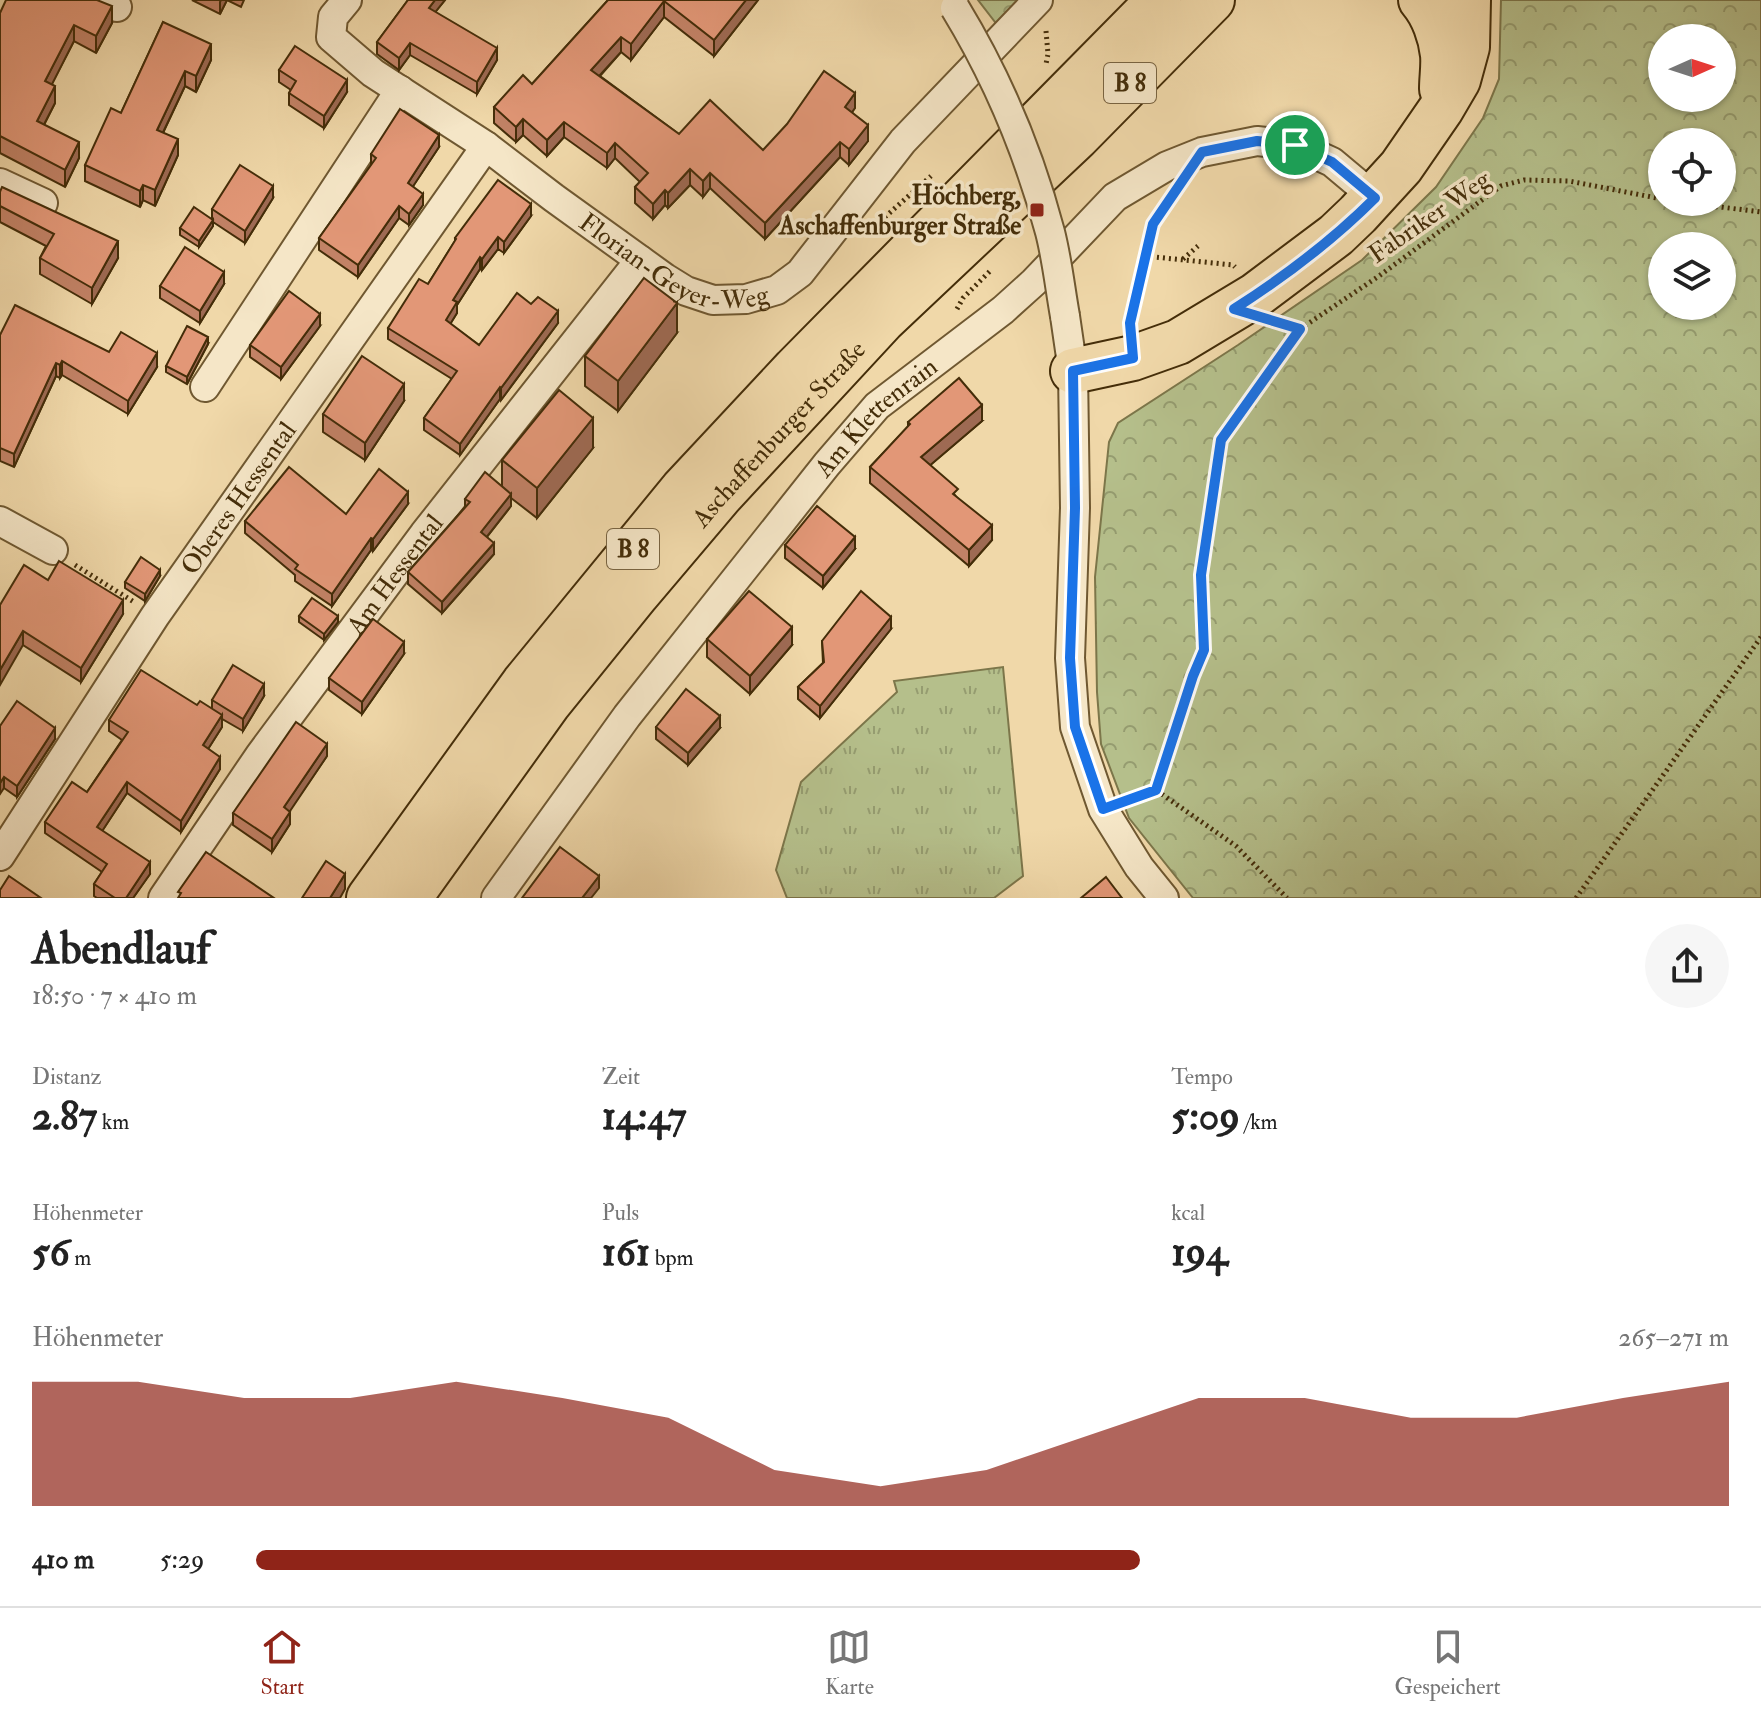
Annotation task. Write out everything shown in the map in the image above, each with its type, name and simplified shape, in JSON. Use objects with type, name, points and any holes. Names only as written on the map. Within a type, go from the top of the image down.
[{"type":"main road","points":[[1421,0],[1437,29],[1443,55],[1441,109]]},
{"type":"main road","points":[[1073,371],[1133,358],[1178,342],[1245,302],[1336,235],[1375,198],[1401,167],[1458,80],[1467,47],[1468,0]]},
{"type":"main road","name":"Aschaffenburger Straße","points":[[369,898],[524,683],[683,489],[795,369],[1185,8]]},
{"type":"main road","name":"Aschaffenburger Straße","points":[[409,898],[548,704],[720,496],[883,320],[1077,137],[1185,8]]},
{"type":"street","name":"Florian-Geyer-Weg","points":[[347,0],[333,17],[331,37],[373,73],[486,146],[686,291],[713,300],[746,299],[777,290],[800,273],[903,141],[1038,0]]},
{"type":"street","points":[[952,4],[977,44],[1009,112],[1030,167],[1051,235],[1065,316],[1073,371],[1075,508],[1070,658],[1075,727],[1103,809],[1139,867],[1164,898]]},
{"type":"street","points":[[205,387],[400,90]]},
{"type":"street","name":"Am Klettenrain","points":[[496,898],[627,716],[827,464],[877,406],[1003,310],[1115,197],[1167,166],[1202,152],[1257,141],[1295,145],[1332,162],[1375,198]]},
{"type":"street","name":"Oberes Hessental","points":[[0,856],[164,603],[486,146]]},
{"type":"street","points":[[0,183],[43,203]]},
{"type":"street","name":"Am Hessental","points":[[163,898],[260,755],[424,534],[640,260]]},
{"type":"street","points":[[0,521],[53,550]]},
{"type":"path","points":[[1044,74],[1048,54]]},
{"type":"path","points":[[1133,358],[1130,323],[1153,224],[1202,152]]},
{"type":"path","points":[[869,231],[931,176]]},
{"type":"path","name":"Fabriker Weg","points":[[1300,329],[1379,276],[1501,186],[1524,180],[1569,181],[1648,196]]},
{"type":"path","points":[[1736,209],[1761,212]]},
{"type":"path","points":[[1182,260],[1198,246]]},
{"type":"path","points":[[1145,256],[1233,265],[1245,302],[1300,329],[1221,440],[1201,575],[1204,650],[1156,790]]},
{"type":"path","points":[[91,575],[114,589]]},
{"type":"path","points":[[1576,898],[1761,637]]},
{"type":"path","points":[[1103,809],[1156,790]]},
{"type":"path","points":[[1156,790],[1236,846],[1287,898]]},
{"type":"green space","points":[[978,0],[1038,0],[1005,35]]},
{"type":"green space","points":[[1501,0],[1761,0],[1761,898],[1193,898],[1129,818],[1101,744],[1095,577],[1109,442],[1118,423],[1362,260],[1436,187],[1483,118],[1499,79]]},
{"type":"green space","points":[[1003,667],[1023,876],[994,898],[787,898],[776,870],[801,782],[897,692],[894,681]]},
{"type":"building","points":[[6,0],[97,0],[112,6],[96,36],[74,25],[45,81],[55,86],[37,121],[79,142],[65,170],[0,136],[0,13]]},
{"type":"building","points":[[408,0],[435,0],[429,8],[497,48],[477,82],[410,43],[399,58],[377,42]]},
{"type":"building","points":[[608,0],[746,0],[714,40],[664,1],[631,44],[621,37],[591,70],[679,134],[710,100],[763,150],[787,124],[824,71],[855,93],[845,107],[868,125],[849,149],[840,142],[765,223],[710,173],[703,181],[690,169],[653,204],[635,187],[648,173],[615,143],[607,153],[564,122],[547,140],[523,119],[516,127],[494,107],[523,75],[532,84]]},
{"type":"building","points":[[163,22],[211,44],[196,76],[185,71],[157,130],[178,139],[155,190],[143,185],[140,191],[85,165],[111,108],[121,113]]},
{"type":"building","points":[[295,46],[347,80],[324,116],[289,93],[296,81],[279,70]]},
{"type":"building","points":[[400,109],[439,135],[408,183],[423,194],[409,214],[399,206],[358,265],[319,238],[376,158],[371,154]]},
{"type":"building","points":[[240,165],[273,186],[245,231],[212,209]]},
{"type":"building","points":[[498,180],[531,204],[504,242],[498,237],[482,259],[480,257],[453,300],[457,302],[446,320],[479,345],[517,293],[531,304],[538,297],[558,311],[460,444],[424,418],[457,371],[388,328],[419,279],[428,284],[455,238]]},
{"type":"building","points":[[2,187],[118,241],[92,288],[40,258],[54,234],[0,206]]},
{"type":"building","points":[[194,207],[213,220],[199,241],[180,228]]},
{"type":"building","points":[[185,247],[224,272],[200,311],[160,286]]},
{"type":"building","points":[[644,278],[677,303],[618,381],[585,356]]},
{"type":"building","points":[[289,291],[320,314],[281,367],[250,345]]},
{"type":"building","points":[[15,305],[109,352],[121,332],[157,353],[128,401],[62,361],[60,365],[56,363],[14,454],[0,448],[0,335]]},
{"type":"building","points":[[187,326],[208,337],[187,377],[166,366]]},
{"type":"building","points":[[362,356],[404,384],[365,443],[323,414]]},
{"type":"building","points":[[959,378],[982,405],[921,457],[958,489],[953,494],[992,525],[969,550],[870,467],[910,424],[908,422]]},
{"type":"building","points":[[559,390],[593,418],[537,488],[502,460]]},
{"type":"building","points":[[289,467],[346,514],[379,469],[408,492],[332,594],[295,569],[298,565],[245,521]]},
{"type":"building","points":[[485,472],[511,494],[481,532],[494,543],[442,602],[408,572],[470,502],[465,499]]},
{"type":"building","points":[[817,506],[855,537],[823,576],[785,545]]},
{"type":"building","points":[[141,557],[160,570],[145,594],[125,582]]},
{"type":"building","points":[[59,561],[123,600],[81,668],[23,631],[0,670],[0,605],[24,565],[48,580]]},
{"type":"building","points":[[749,591],[792,627],[750,676],[707,639]]},
{"type":"building","points":[[861,591],[891,617],[820,706],[798,687],[824,662],[822,641]]},
{"type":"building","points":[[312,598],[338,616],[324,634],[299,616]]},
{"type":"building","points":[[373,619],[404,642],[362,702],[329,678]]},
{"type":"building","points":[[233,665],[264,684],[243,719],[212,700]]},
{"type":"building","points":[[141,670],[197,705],[200,701],[222,715],[203,745],[220,757],[181,821],[127,782],[97,827],[150,862],[126,898],[115,898],[94,884],[107,864],[45,822],[72,782],[87,792],[128,732],[109,720]]},
{"type":"building","points":[[686,689],[720,716],[688,753],[656,727]]},
{"type":"building","points":[[17,701],[55,728],[17,786],[4,777],[0,783],[0,726]]},
{"type":"building","points":[[296,722],[327,744],[284,807],[290,812],[272,839],[233,813]]},
{"type":"building","points":[[560,847],[599,876],[582,898],[522,898]]},
{"type":"building","points":[[206,852],[274,898],[178,898],[181,893],[178,892]]},
{"type":"building","points":[[326,861],[345,874],[330,898],[302,898]]},
{"type":"building","points":[[9,876],[41,898],[0,898],[0,890]]},
{"type":"building","points":[[1106,877],[1122,898],[1081,898]]},
{"type":"place","name":"Höchberg, Aschaffenburger Straße","points":[[1037,210]]},
{"type":"route","points":[[1257,141],[1295,145],[1332,162],[1375,198],[1336,235],[1234,309],[1300,329],[1221,440],[1201,575],[1204,650],[1156,790],[1103,809],[1075,727],[1070,658],[1075,508],[1073,371],[1133,358],[1130,323],[1153,224],[1202,152],[1257,141]]}]
